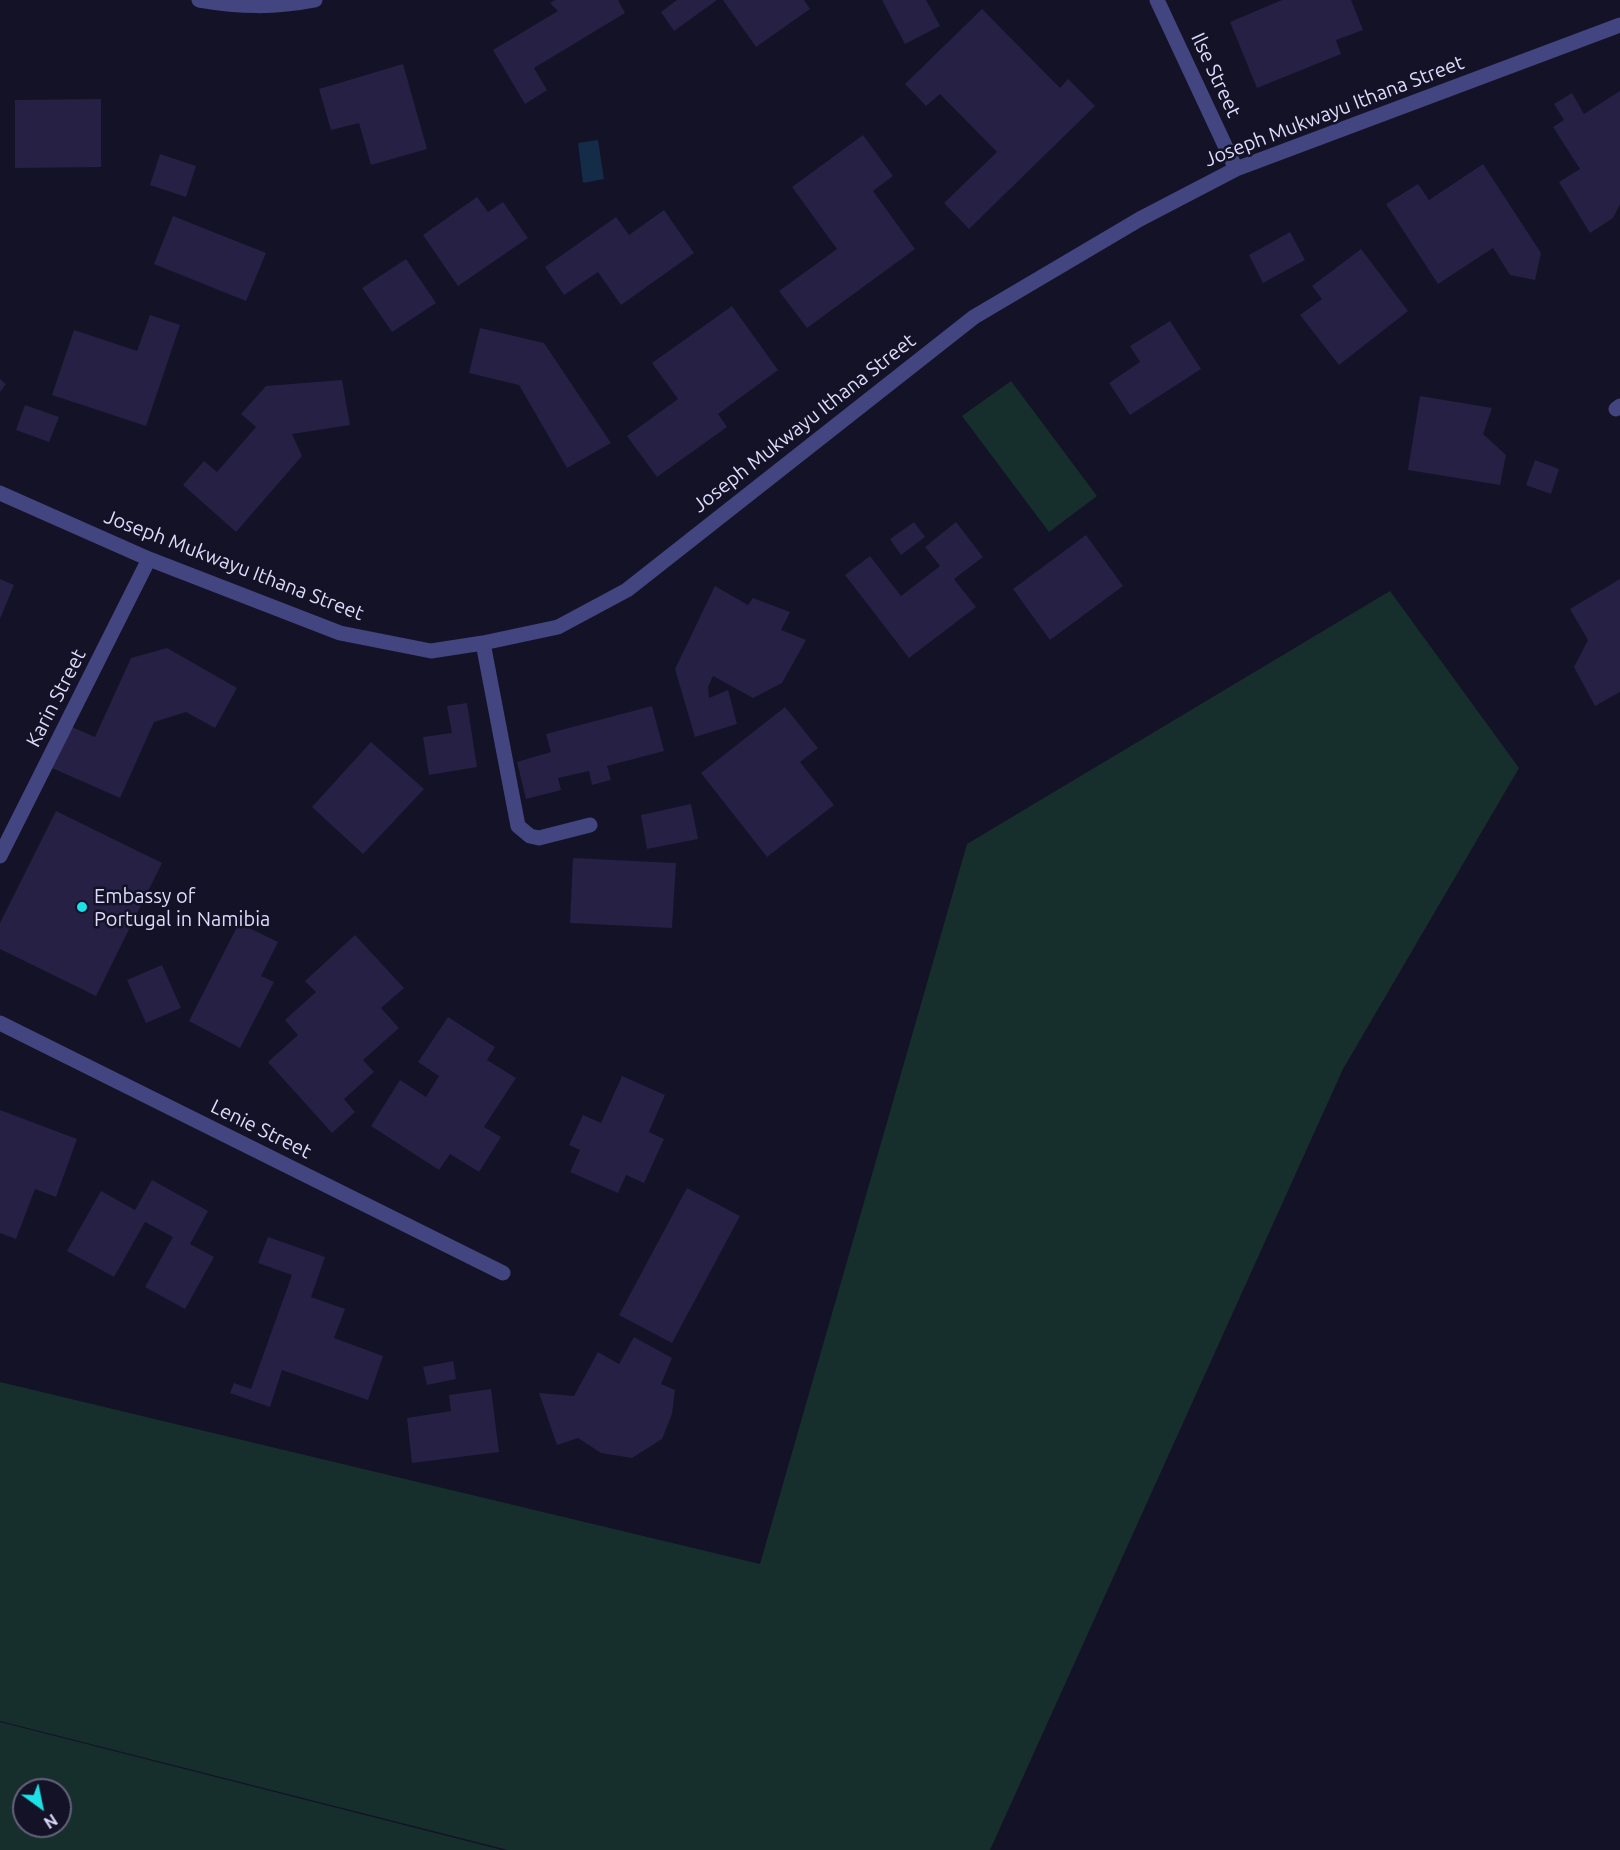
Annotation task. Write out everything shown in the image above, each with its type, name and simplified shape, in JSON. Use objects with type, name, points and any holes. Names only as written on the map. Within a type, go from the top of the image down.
[{"type":"street","points":[[199,0],[248,6],[284,6],[315,0]]},
{"type":"street","name":"Ilse Street","points":[[1157,0],[1236,169]]},
{"type":"street","name":"Joseph Mukwayu Ithana Street","points":[[0,493],[149,559],[340,633],[431,651],[558,627],[627,590],[974,317],[1140,219],[1236,169],[1620,24]]},
{"type":"street","name":"Karin Street","points":[[0,855],[149,559]]},
{"type":"street","points":[[483,643],[518,826],[530,836],[539,838],[590,825]]},
{"type":"street","name":"Lenie Street","points":[[0,1023],[503,1274]]},
{"type":"green space","points":[[1011,381],[1097,496],[1049,532],[962,416]]},
{"type":"green space","points":[[1390,591],[1519,768],[1343,1069],[990,1850],[508,1850],[0,1721],[0,1382],[760,1564],[967,844]]},
{"type":"green space","points":[[0,1722],[502,1850],[0,1850]]},
{"type":"water","points":[[598,140],[604,179],[583,183],[578,143]]},
{"type":"building","points":[[555,0],[618,0],[625,13],[534,68],[547,90],[525,104],[493,50],[558,11],[550,3]]},
{"type":"building","points":[[677,0],[717,0],[674,31],[661,12]]},
{"type":"building","points":[[723,0],[804,0],[810,9],[756,47]]},
{"type":"building","points":[[882,0],[926,0],[940,26],[905,44]]},
{"type":"building","points":[[1282,0],[1351,0],[1363,30],[1336,40],[1341,54],[1257,88],[1230,22]]},
{"type":"building","points":[[982,9],[1060,88],[1068,79],[1095,106],[969,229],[944,203],[997,152],[940,94],[926,106],[905,84]]},
{"type":"building","points":[[403,64],[427,149],[371,165],[359,123],[331,130],[319,89]]},
{"type":"building","points":[[1620,91],[1620,204],[1613,218],[1590,233],[1559,182],[1580,169],[1553,127],[1564,120],[1554,104],[1572,93],[1584,114]]},
{"type":"building","points":[[101,99],[101,167],[15,168],[15,100]]},
{"type":"building","points":[[863,135],[893,176],[873,191],[915,249],[807,328],[779,291],[837,249],[792,187]]},
{"type":"building","points":[[160,154],[196,166],[186,197],[150,185]]},
{"type":"building","points":[[1483,164],[1541,253],[1535,280],[1510,275],[1493,248],[1438,284],[1386,204],[1418,184],[1429,200]]},
{"type":"building","points":[[477,197],[488,212],[503,202],[528,238],[458,286],[423,235]]},
{"type":"building","points":[[664,210],[694,253],[621,305],[598,272],[564,295],[545,267],[616,217],[629,235]]},
{"type":"building","points":[[173,216],[266,253],[246,301],[154,264]]},
{"type":"building","points":[[1290,232],[1305,260],[1263,283],[1249,255]]},
{"type":"building","points":[[1361,249],[1408,311],[1339,365],[1300,315],[1322,299],[1312,286]]},
{"type":"building","points":[[406,259],[436,303],[392,332],[362,288]]},
{"type":"building","points":[[732,306],[778,370],[718,414],[727,427],[657,477],[627,436],[678,399],[652,363]]},
{"type":"building","points":[[150,315],[180,325],[146,426],[52,395],[74,330],[137,351]]},
{"type":"building","points":[[1170,321],[1201,369],[1130,415],[1109,383],[1140,362],[1130,346]]},
{"type":"building","points":[[480,328],[544,343],[611,443],[567,468],[519,385],[469,373]]},
{"type":"building","points":[[0,379],[6,384],[0,392]]},
{"type":"building","points":[[342,380],[350,425],[292,434],[302,456],[236,532],[183,485],[204,461],[217,472],[256,427],[241,414],[266,386]]},
{"type":"building","points":[[1420,396],[1492,408],[1483,434],[1506,455],[1500,485],[1408,470]]},
{"type":"building","points":[[25,405],[59,417],[49,442],[16,430]]},
{"type":"building","points":[[1535,460],[1559,469],[1551,494],[1526,485]]},
{"type":"building","points":[[914,522],[925,537],[901,555],[890,539]]},
{"type":"building","points":[[956,522],[983,557],[954,579],[976,607],[909,658],[845,575],[870,556],[901,596],[940,566],[925,547]]},
{"type":"building","points":[[1086,535],[1123,586],[1050,640],[1013,589]]},
{"type":"building","points":[[0,579],[14,585],[0,619]]},
{"type":"building","points":[[1620,579],[1620,692],[1595,706],[1574,667],[1588,640],[1570,609]]},
{"type":"building","points":[[715,586],[748,605],[753,598],[790,612],[781,630],[806,640],[782,683],[753,698],[713,676],[708,687],[709,698],[728,690],[737,724],[695,737],[675,669]]},
{"type":"building","points":[[167,648],[237,688],[215,728],[186,712],[154,722],[120,798],[52,768],[70,726],[95,737],[131,658]]},
{"type":"building","points":[[467,703],[477,767],[429,775],[423,737],[452,733],[447,706]]},
{"type":"building","points":[[652,706],[664,751],[607,766],[611,780],[592,785],[589,771],[558,778],[561,790],[526,799],[517,762],[551,752],[546,734]]},
{"type":"building","points":[[785,707],[818,748],[800,762],[834,805],[767,857],[701,773]]},
{"type":"building","points":[[371,742],[424,789],[363,854],[312,807]]},
{"type":"building","points":[[691,804],[698,839],[647,849],[641,815]]},
{"type":"building","points":[[56,811],[162,863],[96,996],[0,949],[0,923]]},
{"type":"building","points":[[573,858],[676,863],[672,928],[570,923]]},
{"type":"building","points":[[239,923],[278,942],[261,976],[274,982],[240,1048],[189,1021]]},
{"type":"building","points":[[355,935],[404,988],[381,1008],[399,1028],[363,1060],[374,1072],[344,1099],[355,1112],[332,1133],[268,1062],[298,1035],[285,1020],[316,992],[305,981]]},
{"type":"building","points":[[162,965],[181,1008],[146,1023],[127,980]]},
{"type":"building","points":[[448,1017],[495,1047],[487,1060],[516,1078],[484,1127],[501,1137],[479,1172],[450,1154],[439,1170],[371,1126],[400,1080],[426,1097],[439,1076],[418,1062]]},
{"type":"building","points":[[622,1076],[665,1095],[649,1132],[664,1139],[644,1183],[626,1175],[618,1193],[570,1172],[580,1150],[569,1145],[583,1115],[601,1123]]},
{"type":"building","points":[[0,1110],[77,1139],[56,1197],[35,1189],[16,1239],[0,1233]]},
{"type":"building","points":[[152,1180],[208,1211],[190,1244],[214,1257],[185,1309],[145,1287],[173,1237],[145,1222],[114,1277],[67,1251],[101,1191],[135,1210]]},
{"type":"building","points":[[687,1188],[740,1216],[672,1343],[619,1315]]},
{"type":"building","points":[[268,1237],[325,1257],[311,1297],[345,1309],[334,1338],[383,1356],[368,1400],[282,1370],[270,1407],[230,1393],[234,1383],[251,1389],[292,1275],[258,1263]]},
{"type":"building","points":[[634,1337],[672,1358],[661,1384],[675,1390],[672,1414],[662,1439],[632,1458],[601,1453],[578,1438],[557,1445],[539,1393],[574,1396],[598,1352],[619,1364]]},
{"type":"building","points":[[453,1361],[456,1379],[427,1385],[423,1367]]},
{"type":"building","points":[[491,1389],[499,1452],[412,1463],[407,1418],[451,1411],[449,1395]]},
{"type":"place","name":"Embassy of Portugal in Namibia","points":[[82,907]]}]
